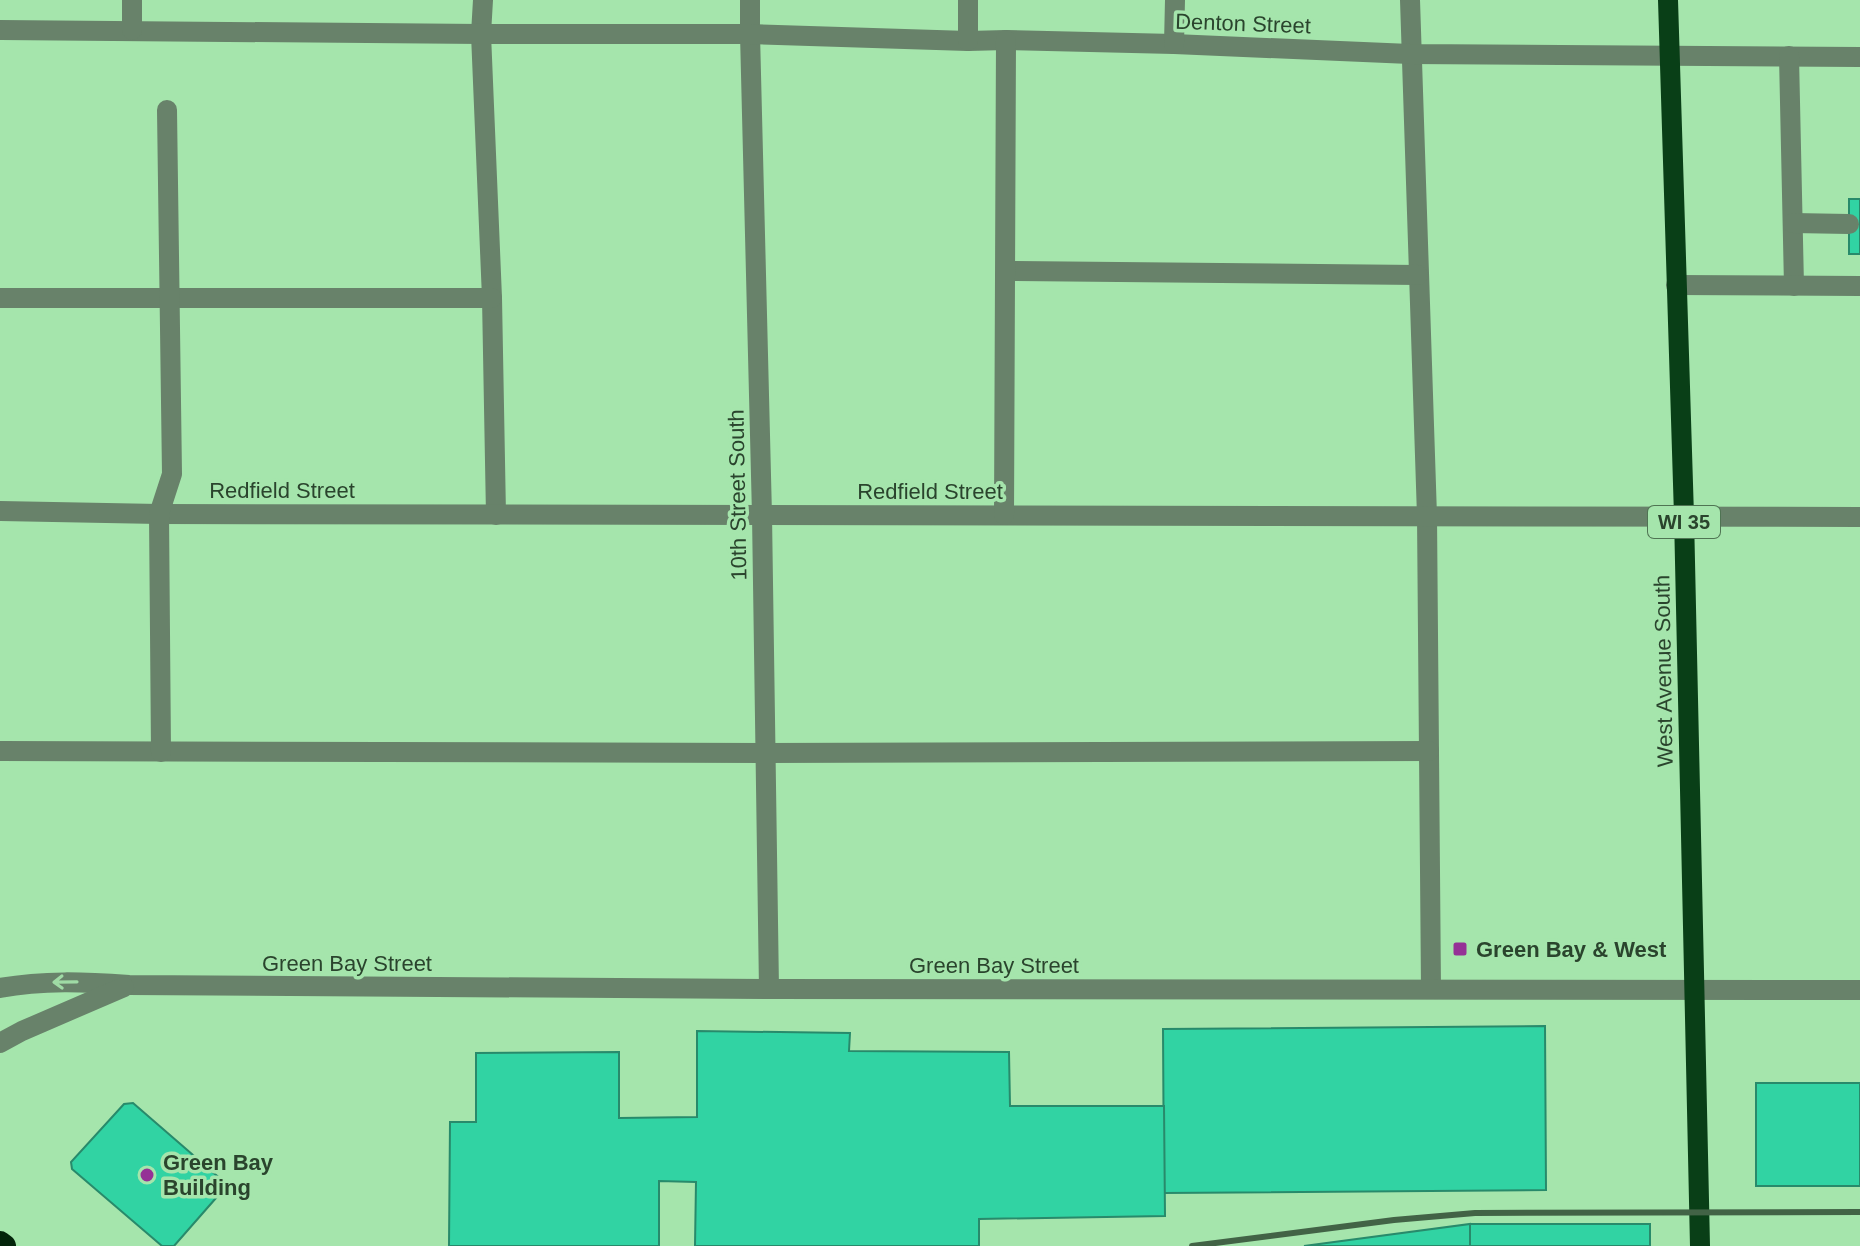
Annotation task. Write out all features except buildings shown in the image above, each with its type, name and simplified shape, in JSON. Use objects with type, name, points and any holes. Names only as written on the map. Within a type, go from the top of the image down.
[{"type":"main road","name":"West Avenue South","points":[[1668,0],[1684,516],[1700,1246]]},
{"type":"street","points":[[132,0],[132,30]]},
{"type":"street","points":[[483,0],[481,34],[492,298],[496,515]]},
{"type":"street","name":"10th Street South","points":[[750,0],[769,989]]},
{"type":"street","points":[[968,0],[968,41]]},
{"type":"street","points":[[1174,44],[1175,0]]},
{"type":"street","points":[[1410,0],[1427,516],[1431,989]]},
{"type":"street","name":"Denton Street","points":[[0,30],[750,34],[1174,44],[1410,54],[1860,57]]},
{"type":"street","points":[[1004,515],[1006,40]]},
{"type":"street","points":[[1789,56],[1794,286]]},
{"type":"street","points":[[161,752],[159,514],[172,474],[167,110]]},
{"type":"street","points":[[1793,223],[1849,224]]},
{"type":"street","points":[[1006,271],[1418,275]]},
{"type":"street","points":[[1676,285],[1860,286]]},
{"type":"street","points":[[0,298],[492,298]]},
{"type":"street","name":"Redfield Street","points":[[0,511],[159,514],[1860,517]]},
{"type":"street","points":[[0,751],[1429,751]]},
{"type":"street","name":"Green Bay Street","points":[[0,988],[31,983],[73,982],[129,985],[769,989],[1860,990]]},
{"type":"street","name":"Green Bay Street","points":[[0,1043],[129,985]]},
{"type":"railway","points":[[1192,1246],[1394,1220],[1475,1213],[1860,1212]]},
{"type":"place","name":"Green Bay & West","points":[[1460,949]]},
{"type":"place","name":"Green Bay Building","points":[[147,1175]]}]
